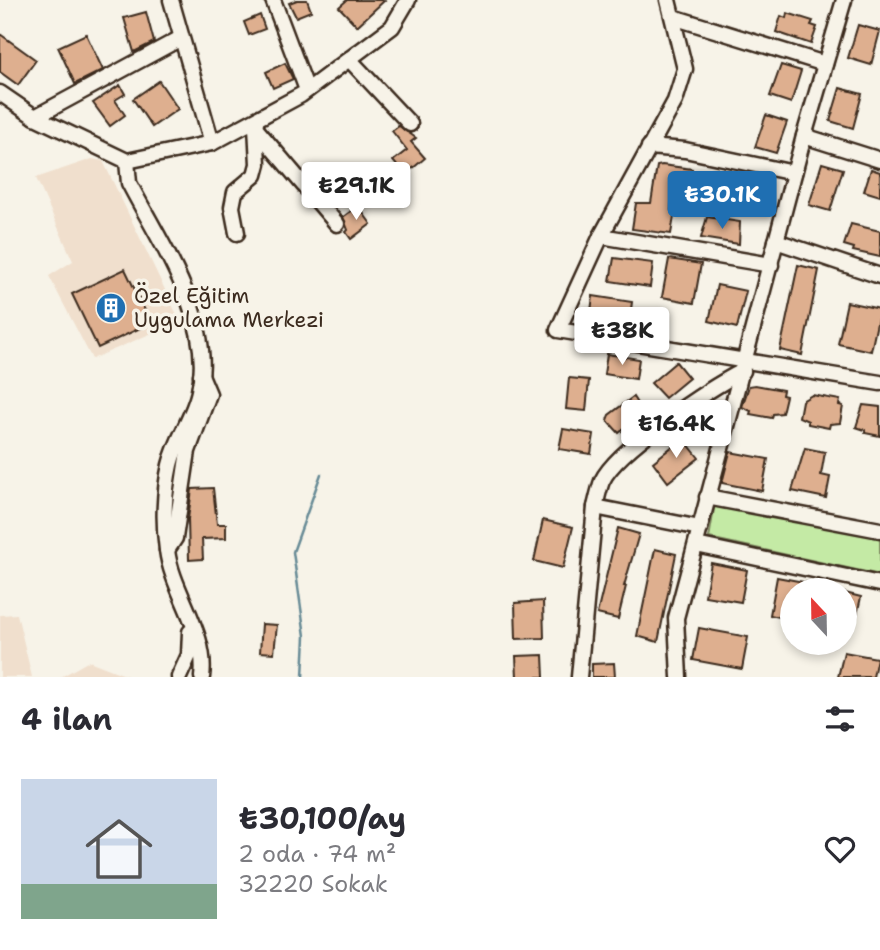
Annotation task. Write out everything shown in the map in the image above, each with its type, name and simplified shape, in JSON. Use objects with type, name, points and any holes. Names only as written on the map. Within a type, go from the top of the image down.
[{"type":"street","points":[[171,0],[212,143]]},
{"type":"street","points":[[273,0],[307,90]]},
{"type":"street","points":[[0,93],[35,117],[127,161],[212,143],[256,125],[307,90],[392,27],[408,0]]},
{"type":"street","points":[[667,0],[685,69],[675,101],[601,236],[558,330],[744,366],[880,383]]},
{"type":"street","points":[[679,677],[676,618],[804,136],[845,0]]},
{"type":"street","points":[[673,17],[825,64]]},
{"type":"street","points":[[35,117],[181,38]]},
{"type":"street","points":[[349,59],[410,124]]},
{"type":"street","points":[[256,125],[337,224]]},
{"type":"street","points":[[237,233],[232,207],[236,192],[255,175],[258,164],[256,125]]},
{"type":"street","points":[[804,136],[880,160]]},
{"type":"street","points":[[649,147],[685,150],[794,173]]},
{"type":"street","points":[[127,161],[129,183],[190,303],[200,337],[199,392],[170,464],[166,499],[167,552],[191,620],[203,666],[202,677]]},
{"type":"street","points":[[601,236],[771,265]]},
{"type":"street","points":[[776,241],[880,276]]},
{"type":"street","points":[[579,677],[595,507],[602,480],[618,459],[744,366]]},
{"type":"street","points":[[707,496],[880,530]]},
{"type":"street","points":[[595,507],[700,528]]},
{"type":"street","points":[[696,545],[880,584]]},
{"type":"street","points":[[179,677],[189,655],[191,620]]},
{"type":"shaded area","points":[[92,159],[103,161],[180,321],[92,359],[49,276],[73,261],[36,178]]},
{"type":"shaded area","points":[[17,614],[32,677],[0,677],[0,615]]},
{"type":"shaded area","points":[[89,661],[130,677],[61,677]]},
{"type":"green space","points":[[715,503],[880,538],[880,575],[709,538]]},
{"type":"building","points":[[307,0],[311,11],[296,17],[289,3]]},
{"type":"building","points":[[347,0],[385,0],[357,26],[339,7]]},
{"type":"building","points":[[146,12],[154,42],[134,52],[124,18]]},
{"type":"building","points":[[787,13],[813,21],[811,25],[817,27],[811,44],[776,32],[781,16],[786,18]]},
{"type":"building","points":[[260,15],[265,29],[249,35],[244,22]]},
{"type":"building","points":[[858,25],[880,31],[871,65],[848,58]]},
{"type":"building","points":[[0,34],[36,60],[18,85],[0,72]]},
{"type":"building","points":[[86,34],[103,70],[75,84],[58,47]]},
{"type":"building","points":[[285,63],[293,79],[273,88],[266,72]]},
{"type":"building","points":[[781,65],[801,71],[791,103],[770,96]]},
{"type":"building","points":[[159,81],[178,109],[152,127],[133,99]]},
{"type":"building","points":[[120,85],[125,94],[115,100],[125,115],[110,126],[93,103]]},
{"type":"building","points":[[840,88],[862,94],[853,128],[830,121]]},
{"type":"building","points":[[766,115],[787,122],[776,153],[755,147]]},
{"type":"building","points":[[399,126],[416,138],[411,142],[425,158],[405,175],[393,161],[407,150],[392,131]]},
{"type":"building","points":[[822,163],[843,169],[830,211],[809,205]]},
{"type":"building","points":[[657,166],[692,169],[692,173],[696,174],[692,197],[673,194],[671,210],[675,211],[671,234],[632,229],[636,203],[651,203]]},
{"type":"building","points":[[871,169],[880,172],[880,196],[864,191]]},
{"type":"building","points":[[749,176],[770,178],[768,185],[771,185],[764,211],[728,199],[734,179],[748,181]]},
{"type":"building","points":[[358,206],[371,224],[351,239],[346,232],[348,230],[343,217]]},
{"type":"building","points":[[707,217],[740,222],[739,244],[701,238]]},
{"type":"building","points":[[851,224],[880,231],[880,257],[853,251],[854,248],[844,245]]},
{"type":"building","points":[[614,258],[653,263],[650,287],[610,281]]},
{"type":"building","points":[[669,259],[701,264],[694,303],[662,297]]},
{"type":"building","points":[[798,265],[819,270],[802,355],[780,350]]},
{"type":"building","name":"Özel Eğitim Uygulama Merkezi","points":[[125,269],[151,323],[98,348],[72,294]]},
{"type":"building","points":[[717,285],[746,291],[737,328],[709,321]]},
{"type":"building","points":[[593,296],[632,302],[629,325],[590,319]]},
{"type":"building","points":[[847,302],[880,309],[871,351],[838,344]]},
{"type":"building","points":[[607,354],[639,359],[636,379],[604,374]]},
{"type":"building","points":[[676,362],[689,378],[665,398],[651,383]]},
{"type":"building","points":[[569,378],[589,380],[586,411],[566,409]]},
{"type":"building","points":[[749,386],[783,390],[782,395],[786,396],[782,413],[773,414],[772,418],[750,414],[751,411],[742,407]]},
{"type":"building","points":[[812,395],[840,400],[839,405],[843,406],[840,423],[830,424],[829,428],[808,424],[808,421],[799,417],[802,401]]},
{"type":"building","points":[[633,397],[643,413],[619,433],[607,420],[609,415]]},
{"type":"building","points":[[863,405],[880,407],[880,436],[865,433],[865,430],[856,427]]},
{"type":"building","points":[[563,429],[594,434],[591,454],[559,449]]},
{"type":"building","points":[[683,438],[699,458],[668,482],[653,462]]},
{"type":"building","points":[[805,448],[825,452],[821,475],[830,477],[826,498],[792,491]]},
{"type":"building","points":[[730,452],[768,459],[762,491],[722,483]]},
{"type":"building","points":[[213,488],[217,524],[226,524],[226,538],[202,539],[203,559],[189,560],[188,519],[192,489]]},
{"type":"building","points":[[543,520],[573,527],[563,568],[534,561]]},
{"type":"building","points":[[618,528],[639,534],[618,619],[597,614]]},
{"type":"building","points":[[655,549],[676,554],[658,642],[637,636]]},
{"type":"building","points":[[711,563],[747,570],[741,602],[705,596]]},
{"type":"building","points":[[777,577],[782,578],[780,578],[780,617],[770,615]]},
{"type":"building","points":[[543,601],[544,638],[516,639],[515,603]]},
{"type":"building","points":[[262,624],[277,625],[274,653],[260,652]]},
{"type":"building","points":[[699,628],[748,637],[742,669],[693,660]]},
{"type":"building","points":[[543,655],[544,677],[517,677],[516,656]]},
{"type":"building","points":[[843,655],[877,658],[873,677],[838,677]]},
{"type":"building","points":[[614,663],[615,677],[592,677],[592,664]]},
{"type":"waterway","points":[[303,677],[305,636],[293,552],[321,474]]},
{"type":"place","name":"Özel Eğitim Uygulama Merkezi","points":[[111,308]]}]
